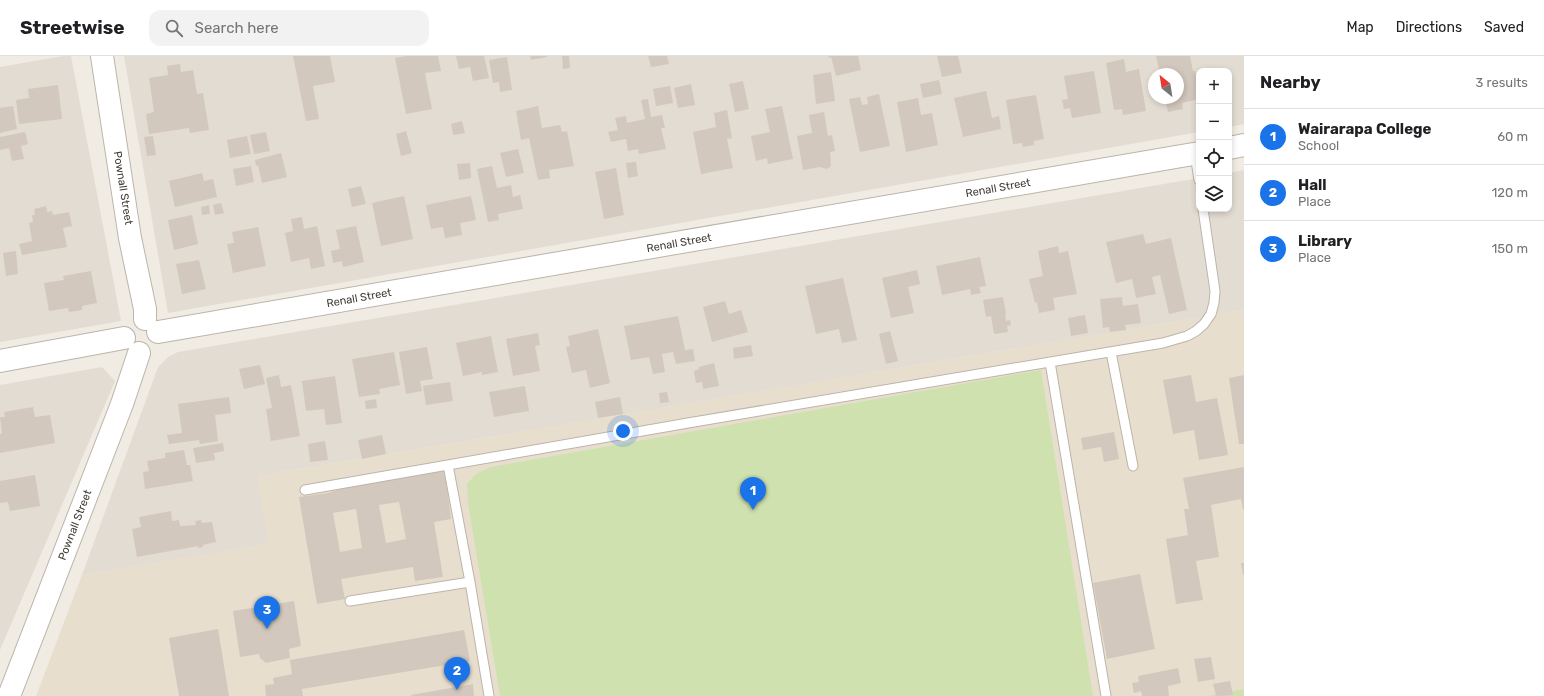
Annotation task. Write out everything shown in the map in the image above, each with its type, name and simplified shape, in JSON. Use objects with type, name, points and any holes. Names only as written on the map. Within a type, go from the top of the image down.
[{"type":"street","name":"Pownall Street","points":[[102,56],[130,238],[145,309],[152,326]]},
{"type":"street","points":[[1232,147],[1244,145]]},
{"type":"street","name":"Renall Street","points":[[152,326],[1196,153]]},
{"type":"street","points":[[140,319],[152,326],[157,343],[150,351],[139,353],[127,347],[124,338],[124,333],[130,323],[140,319]]},
{"type":"street","points":[[0,361],[124,338]]},
{"type":"street","name":"Pownall Street","points":[[9,696],[122,404],[139,353]]},
{"type":"lane","points":[[305,490],[1179,340],[1196,331],[1204,324],[1211,314],[1214,303],[1215,291],[1203,212]]},
{"type":"lane","points":[[1111,352],[1134,466]]},
{"type":"lane","points":[[1050,362],[1106,696]]},
{"type":"lane","points":[[448,465],[470,582],[489,696]]},
{"type":"lane","points":[[350,600],[470,582]]},
{"type":"shaded area","points":[[63,56],[71,56],[121,321],[0,342],[0,67]]},
{"type":"shaded area","points":[[124,56],[1244,56],[1244,124],[1232,126],[1232,68],[1196,68],[1196,133],[168,313]]},
{"type":"shaded area","points":[[1244,170],[1244,310],[258,476],[269,544],[82,575],[158,367],[168,357],[178,352],[1196,179],[1196,212],[1232,212],[1232,172]]},
{"type":"shaded area","points":[[1244,310],[1244,696],[36,696],[82,575],[268,544],[257,476]]},
{"type":"shaded area","points":[[102,367],[115,381],[0,650],[0,385]]},
{"type":"green space","points":[[1041,370],[1093,696],[500,696],[468,503],[467,484],[476,474],[491,467]]},
{"type":"green space","points":[[1244,689],[1244,696],[1208,696]]},
{"type":"building","points":[[293,56],[330,56],[335,82],[313,86],[319,119],[306,121]]},
{"type":"building","points":[[406,56],[438,56],[441,71],[425,73],[432,109],[406,114],[395,58]]},
{"type":"building","points":[[456,56],[484,56],[489,78],[473,81],[470,67],[459,69]]},
{"type":"building","points":[[530,56],[547,56],[547,57],[531,60]]},
{"type":"building","points":[[562,56],[569,56],[570,68],[563,69]]},
{"type":"building","points":[[648,56],[667,56],[669,64],[651,67]]},
{"type":"building","points":[[828,56],[858,56],[861,70],[836,76],[831,57],[829,58]]},
{"type":"building","points":[[937,56],[958,56],[962,73],[942,77]]},
{"type":"building","points":[[1156,56],[1190,56],[1193,71],[1195,71],[1196,76],[1196,100],[1184,103],[1184,68],[1159,68]]},
{"type":"building","points":[[507,57],[512,90],[500,92],[499,82],[493,83],[489,60]]},
{"type":"building","points":[[1124,59],[1126,72],[1139,69],[1146,111],[1123,115],[1122,109],[1114,110],[1106,63]]},
{"type":"building","points":[[180,64],[181,72],[193,70],[197,94],[203,93],[209,130],[190,133],[189,128],[149,134],[146,114],[154,112],[149,78],[168,75],[167,66]]},
{"type":"building","points":[[1094,71],[1101,113],[1072,118],[1070,108],[1064,109],[1062,100],[1068,99],[1064,76]]},
{"type":"building","points":[[831,72],[835,101],[816,104],[813,75]]},
{"type":"building","points":[[939,80],[942,94],[923,98],[920,84]]},
{"type":"building","points":[[743,81],[749,109],[735,112],[729,84]]},
{"type":"building","points":[[691,84],[695,105],[678,108],[674,88]]},
{"type":"building","points":[[58,85],[62,119],[19,124],[16,100],[29,98],[28,89]]},
{"type":"building","points":[[670,86],[673,103],[656,106],[653,89]]},
{"type":"building","points":[[986,91],[992,118],[999,116],[1001,129],[963,137],[954,98]]},
{"type":"building","points":[[879,94],[890,146],[860,152],[849,99],[860,97],[862,105],[868,104],[867,97]]},
{"type":"building","points":[[1036,95],[1044,139],[1034,141],[1034,145],[1023,147],[1022,143],[1013,144],[1006,100]]},
{"type":"building","points":[[918,98],[921,115],[932,113],[938,145],[906,152],[897,102]]},
{"type":"building","points":[[648,99],[651,117],[662,115],[665,128],[661,128],[666,149],[639,154],[638,149],[628,151],[626,139],[611,142],[608,132],[618,130],[615,118],[626,116],[627,123],[645,119],[641,100]]},
{"type":"building","points":[[1166,104],[1182,104],[1183,109],[1168,112]]},
{"type":"building","points":[[13,106],[17,129],[0,133],[0,108]]},
{"type":"building","points":[[538,106],[542,128],[560,125],[562,132],[567,131],[574,166],[549,170],[550,178],[538,180],[529,138],[521,140],[516,111]]},
{"type":"building","points":[[782,106],[793,159],[768,164],[767,158],[756,161],[751,136],[770,132],[765,109]]},
{"type":"building","points":[[727,110],[732,138],[727,139],[733,168],[701,174],[693,132],[716,127],[714,113]]},
{"type":"building","points":[[824,112],[828,136],[832,135],[835,151],[830,152],[831,166],[827,169],[820,167],[803,170],[797,136],[812,133],[809,115]]},
{"type":"building","points":[[462,121],[465,133],[453,135],[451,124]]},
{"type":"building","points":[[406,131],[412,153],[401,156],[396,134]]},
{"type":"building","points":[[25,132],[28,144],[21,146],[24,159],[12,161],[9,148],[0,150],[0,137]]},
{"type":"building","points":[[266,132],[270,151],[254,154],[250,135]]},
{"type":"building","points":[[153,136],[156,155],[147,156],[144,137]]},
{"type":"building","points":[[247,136],[251,154],[230,158],[227,140]]},
{"type":"building","points":[[518,149],[524,173],[506,177],[500,153]]},
{"type":"building","points":[[281,153],[287,177],[262,183],[258,165],[256,166],[255,160]]},
{"type":"building","points":[[636,162],[638,176],[628,178],[626,163]]},
{"type":"building","points":[[470,163],[471,178],[459,180],[457,164]]},
{"type":"building","points":[[251,166],[254,182],[236,186],[233,169]]},
{"type":"building","points":[[492,166],[497,188],[511,185],[513,197],[520,195],[523,209],[498,214],[499,220],[488,222],[477,169]]},
{"type":"building","points":[[616,168],[624,215],[604,219],[595,172]]},
{"type":"building","points":[[202,173],[204,181],[213,179],[217,197],[175,207],[169,181]]},
{"type":"building","points":[[361,186],[366,204],[352,207],[348,189]]},
{"type":"building","points":[[404,196],[413,239],[381,246],[372,203]]},
{"type":"building","points":[[471,196],[476,220],[460,223],[462,235],[445,238],[443,227],[431,229],[426,205]]},
{"type":"building","points":[[221,203],[224,213],[215,215],[213,205]]},
{"type":"building","points":[[209,205],[210,214],[202,215],[201,207]]},
{"type":"building","points":[[46,206],[47,212],[52,211],[53,215],[69,212],[72,226],[63,228],[67,247],[22,255],[19,244],[32,241],[29,223],[33,222],[32,215],[35,215],[34,209]]},
{"type":"building","points":[[192,215],[198,244],[174,250],[168,220]]},
{"type":"building","points":[[302,217],[304,229],[317,226],[325,266],[311,269],[309,258],[291,262],[285,233],[293,231],[291,219]]},
{"type":"building","points":[[356,226],[364,262],[343,267],[342,261],[333,263],[331,251],[340,249],[336,230]]},
{"type":"building","points":[[258,227],[266,266],[233,273],[227,244],[234,243],[232,232]]},
{"type":"building","points":[[1143,234],[1146,244],[1171,238],[1187,310],[1169,314],[1160,275],[1152,277],[1156,294],[1136,298],[1132,279],[1116,283],[1106,242]]},
{"type":"building","points":[[1058,246],[1059,253],[1068,251],[1077,294],[1053,298],[1055,310],[1039,313],[1029,279],[1043,276],[1038,251]]},
{"type":"building","points":[[16,251],[18,274],[6,276],[3,253]]},
{"type":"building","points":[[980,257],[986,286],[979,287],[981,293],[971,295],[970,289],[942,295],[936,266]]},
{"type":"building","points":[[199,260],[206,289],[182,294],[176,264]]},
{"type":"building","points":[[917,270],[920,284],[908,287],[914,313],[891,318],[882,278]]},
{"type":"building","points":[[91,271],[97,303],[82,306],[82,310],[69,312],[68,308],[49,311],[44,283],[64,280],[63,276]]},
{"type":"building","points":[[843,278],[857,340],[842,343],[839,329],[816,334],[805,286]]},
{"type":"building","points":[[1003,297],[1006,321],[1010,320],[1011,325],[1007,326],[1008,332],[994,334],[991,316],[986,317],[983,300]]},
{"type":"building","points":[[1122,297],[1123,306],[1138,304],[1141,323],[1125,325],[1126,330],[1110,332],[1109,327],[1103,328],[1100,299]]},
{"type":"building","points":[[725,301],[729,314],[741,310],[748,332],[712,342],[703,307]]},
{"type":"building","points":[[1085,315],[1088,333],[1071,336],[1068,318]]},
{"type":"building","points":[[678,316],[685,350],[693,349],[695,361],[676,364],[673,352],[662,354],[665,372],[653,374],[649,357],[631,360],[624,326]]},
{"type":"building","points":[[598,329],[610,383],[590,388],[586,370],[572,373],[566,347],[570,346],[568,336]]},
{"type":"building","points":[[890,331],[898,361],[886,364],[879,334]]},
{"type":"building","points":[[538,333],[540,345],[535,346],[540,371],[513,376],[506,339]]},
{"type":"building","points":[[491,336],[498,372],[482,375],[482,372],[463,376],[456,343]]},
{"type":"building","points":[[751,345],[753,356],[734,359],[733,348]]},
{"type":"building","points":[[427,347],[433,379],[420,381],[422,391],[406,394],[399,352]]},
{"type":"building","points":[[394,352],[400,385],[379,389],[380,394],[359,397],[352,359]]},
{"type":"building","points":[[714,363],[719,386],[703,389],[702,382],[696,383],[694,371],[699,369],[699,367]]},
{"type":"building","points":[[260,365],[265,384],[244,389],[239,369]]},
{"type":"building","points":[[279,375],[281,387],[291,385],[300,436],[271,441],[266,409],[272,408],[266,378]]},
{"type":"building","points":[[1191,375],[1196,402],[1217,398],[1228,455],[1199,460],[1194,430],[1173,434],[1163,380]]},
{"type":"building","points":[[1244,375],[1244,444],[1239,444],[1229,378]]},
{"type":"building","points":[[335,376],[342,423],[326,425],[324,409],[306,411],[302,381]]},
{"type":"building","points":[[450,382],[453,401],[426,405],[423,386]]},
{"type":"building","points":[[525,386],[529,411],[494,417],[489,392]]},
{"type":"building","points":[[667,392],[669,402],[660,403],[659,393]]},
{"type":"building","points":[[229,397],[231,413],[215,415],[218,441],[200,444],[199,440],[169,444],[167,435],[182,433],[178,404]]},
{"type":"building","points":[[620,397],[623,414],[598,418],[595,402]]},
{"type":"building","points":[[376,399],[377,408],[366,409],[365,401]]},
{"type":"building","points":[[33,407],[35,417],[50,415],[55,443],[0,453],[0,434],[2,433],[0,417],[5,417],[4,412]]},
{"type":"building","points":[[1114,432],[1119,459],[1104,462],[1101,447],[1083,450],[1081,438]]},
{"type":"building","points":[[382,435],[386,454],[362,459],[358,440]]},
{"type":"building","points":[[325,441],[328,460],[310,462],[308,444]]},
{"type":"building","points":[[223,443],[224,451],[214,453],[215,460],[196,463],[193,448]]},
{"type":"building","points":[[184,450],[187,465],[190,465],[193,481],[145,489],[143,472],[149,471],[147,461],[165,458],[165,453]]},
{"type":"building","points":[[1244,467],[1244,509],[1243,510],[1241,499],[1211,505],[1219,557],[1196,561],[1203,600],[1176,604],[1166,539],[1188,535],[1184,509],[1189,509],[1183,478]]},
{"type":"building","points":[[445,471],[451,519],[434,522],[443,577],[415,581],[413,567],[341,579],[345,599],[317,604],[299,497],[328,493],[346,487]],"holes":[[[399,502],[406,539],[386,543],[379,505]],[[356,509],[362,548],[340,552],[333,513]]]},
{"type":"building","points":[[35,475],[40,506],[10,511],[8,502],[0,503],[0,481]]},
{"type":"building","points":[[171,511],[172,521],[179,520],[180,526],[196,525],[195,521],[201,520],[202,523],[212,522],[216,542],[203,545],[203,547],[198,548],[198,546],[137,557],[132,529],[141,527],[139,517]]},
{"type":"building","points":[[1241,563],[1244,563],[1244,575],[1243,575]]},
{"type":"building","points":[[1140,574],[1155,649],[1107,659],[1093,583]]},
{"type":"building","points":[[294,601],[301,646],[289,649],[290,658],[266,663],[260,658],[259,654],[240,657],[233,611]]},
{"type":"building","points":[[218,629],[229,696],[179,696],[169,638]]},
{"type":"building","points":[[464,630],[470,661],[302,689],[303,696],[276,696],[273,678],[292,674],[290,660]]},
{"type":"building","points":[[1211,657],[1215,679],[1198,682],[1194,659]]},
{"type":"building","points":[[1178,668],[1181,683],[1168,686],[1169,696],[1142,696],[1141,691],[1134,693],[1132,683],[1139,682],[1138,676]]},
{"type":"building","points":[[1230,681],[1233,695],[1216,696],[1213,684]]},
{"type":"building","points":[[274,684],[276,696],[266,696],[265,685]]},
{"type":"building","points":[[473,684],[474,696],[411,696],[411,695]]},
{"type":"place","name":"Wairarapa College","points":[[753,510]]},
{"type":"place","name":"Library","points":[[267,629]]},
{"type":"place","name":"Hall","points":[[457,690]]}]
